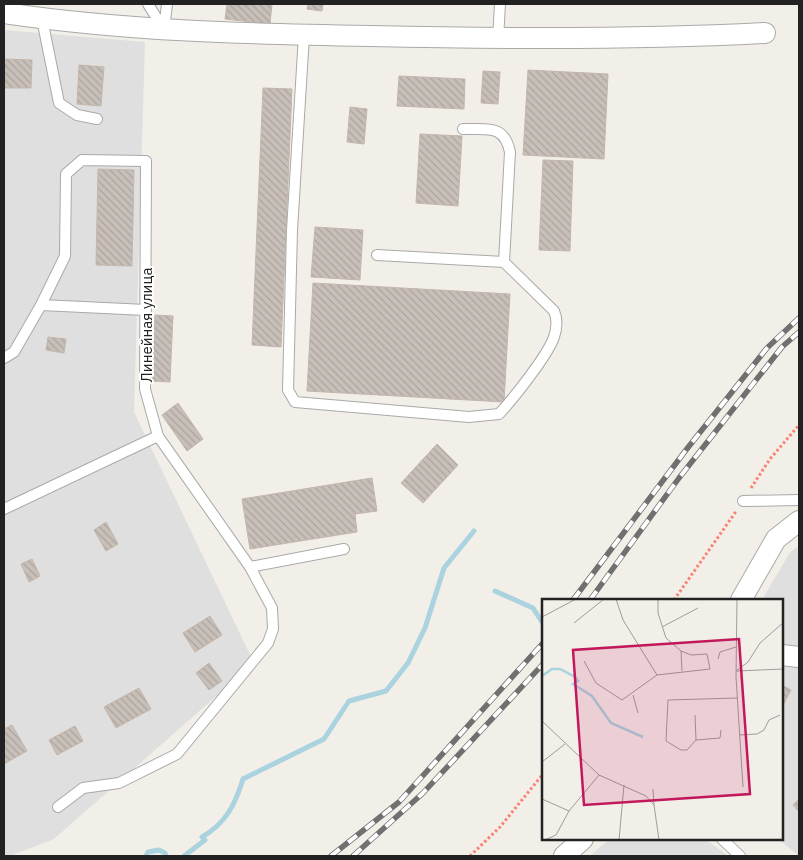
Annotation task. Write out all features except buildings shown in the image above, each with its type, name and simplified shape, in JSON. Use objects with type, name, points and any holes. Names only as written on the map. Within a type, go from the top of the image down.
[{"type":"street","points":[[4,14],[164,30],[304,35],[498,39],[696,36],[765,32]]},
{"type":"street","points":[[741,599],[776,539],[799,520]]},
{"type":"street","points":[[783,655],[799,657]]},
{"type":"street","points":[[564,856],[582,840]]},
{"type":"lane","points":[[148,4],[164,30]]},
{"type":"lane","points":[[164,30],[167,4]]},
{"type":"lane","points":[[498,39],[500,4]]},
{"type":"lane","points":[[42,19],[59,103],[77,115],[97,119]]},
{"type":"lane","points":[[304,35],[292,230],[288,390],[295,402],[469,416],[499,414],[514,398],[554,339],[557,318],[554,311],[504,262],[377,255]]},
{"type":"lane","points":[[463,130],[498,130],[507,138],[510,152],[504,262]]},
{"type":"lane","name":"Линейная улица","points":[[41,305],[65,256],[66,174],[82,160],[146,161],[145,389],[158,436],[250,567],[272,608],[273,629],[268,643],[177,754],[119,783],[83,788],[58,808]]},
{"type":"lane","points":[[4,358],[14,352],[41,305],[146,310]]},
{"type":"lane","points":[[4,509],[158,436]]},
{"type":"lane","points":[[743,501],[799,500]]},
{"type":"lane","points":[[250,567],[344,549]]},
{"type":"lane","points":[[723,840],[740,856]]},
{"type":"path","points":[[470,856],[500,827],[542,775]]},
{"type":"shaded area","points":[[4,30],[145,42],[134,412],[254,663],[54,839],[10,856],[4,856]]},
{"type":"shaded area","points":[[799,546],[799,856],[779,840],[783,840],[783,599],[763,599],[790,552]]},
{"type":"shaded area","points":[[608,840],[706,840],[728,856],[590,856]]},
{"type":"waterway","points":[[184,856],[205,840],[202,837],[223,819],[233,805],[243,779],[324,739],[349,701],[386,691],[408,663],[425,628],[444,568],[474,531]]},
{"type":"waterway","points":[[495,591],[533,608],[542,622]]},
{"type":"waterway","points":[[146,856],[148,852],[159,850],[165,853],[166,856]]},
{"type":"railway","points":[[574,599],[686,450],[767,348],[799,318]]},
{"type":"railway","points":[[591,599],[679,478],[782,347],[799,332]]},
{"type":"railway","points":[[331,856],[399,802],[542,644]]},
{"type":"railway","points":[[353,856],[423,793],[542,665]]}]
